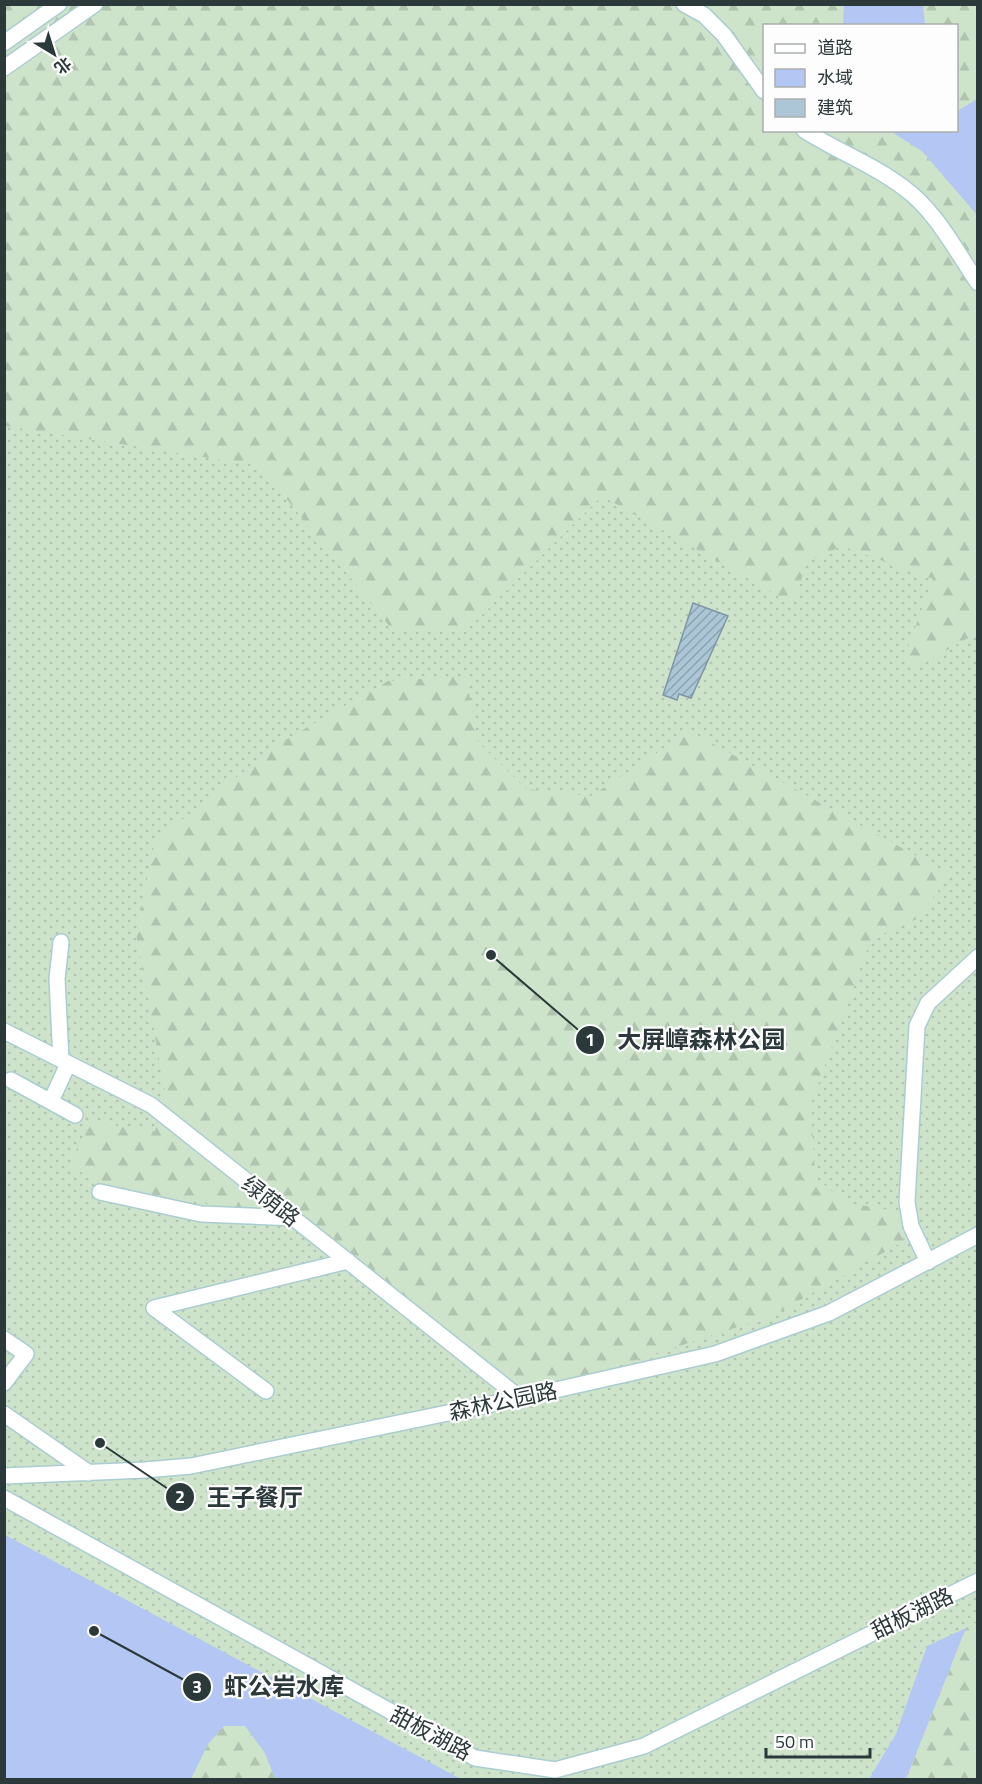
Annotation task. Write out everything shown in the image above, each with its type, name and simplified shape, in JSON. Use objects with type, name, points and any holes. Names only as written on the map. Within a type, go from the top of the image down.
[{"type":"street","points":[[4,43],[59,4]]},
{"type":"street","points":[[4,68],[95,4]]},
{"type":"street","points":[[684,4],[704,15],[724,35],[763,88]]},
{"type":"street","points":[[808,132],[852,155],[905,188],[928,212],[978,283]]},
{"type":"street","points":[[51,1101],[64,1062],[57,979],[61,942]]},
{"type":"street","points":[[928,1262],[911,1226],[907,1202],[917,1026],[928,1003],[978,957]]},
{"type":"street","name":"绿荫路","points":[[4,1031],[151,1105],[520,1398]]},
{"type":"street","points":[[11,1080],[75,1115]]},
{"type":"street","points":[[100,1192],[201,1214],[294,1218]]},
{"type":"street","name":"森林公园路","points":[[4,1476],[191,1466],[520,1398],[715,1354],[829,1313],[978,1235]]},
{"type":"street","points":[[266,1391],[154,1308],[348,1261]]},
{"type":"street","points":[[4,1339],[26,1354],[4,1383]]},
{"type":"street","points":[[4,1414],[89,1473]]},
{"type":"street","name":"甜板湖路","points":[[4,1498],[475,1758],[555,1770],[644,1746],[978,1581]]},
{"type":"green space","points":[[4,5],[844,5],[843,24],[763,24],[763,132],[892,132],[922,151],[977,215],[977,633],[917,667],[903,661],[933,579],[842,546],[807,562],[793,604],[602,496],[465,632],[394,632],[260,466],[5,426]]},
{"type":"green space","points":[[5,5],[977,5],[977,1779],[5,1779]]},
{"type":"green space","points":[[923,5],[977,5],[977,99],[959,110],[958,24],[925,24]]},
{"type":"green space","points":[[466,676],[478,742],[526,789],[591,796],[690,731],[951,875],[915,920],[871,939],[811,1104],[815,1177],[845,1202],[895,1211],[904,1241],[774,1315],[520,1398],[309,1227],[264,1208],[230,1207],[116,1189],[68,1166],[91,1122],[155,1131],[165,1091],[136,933],[155,841],[280,743],[388,681]]},
{"type":"green space","points":[[977,1622],[977,1779],[906,1780],[966,1628]]},
{"type":"green space","points":[[224,1726],[245,1726],[265,1753],[275,1779],[191,1780],[208,1744]]},
{"type":"water","points":[[844,5],[923,5],[925,24],[843,24]]},
{"type":"water","points":[[977,99],[977,215],[922,151],[892,132],[958,132],[959,110]]},
{"type":"water","points":[[5,1535],[461,1779],[275,1779],[265,1753],[245,1726],[224,1726],[208,1744],[191,1779],[5,1779]]},
{"type":"water","points":[[966,1628],[906,1779],[869,1779],[896,1734],[927,1646]]},
{"type":"building","points":[[693,603],[728,616],[691,698],[679,694],[677,700],[663,695]]},
{"type":"place","name":"大屏嶂森林公园","points":[[491,955]]},
{"type":"place","name":"王子餐厅","points":[[100,1443]]},
{"type":"place","name":"虾公岩水库","points":[[94,1631]]}]
